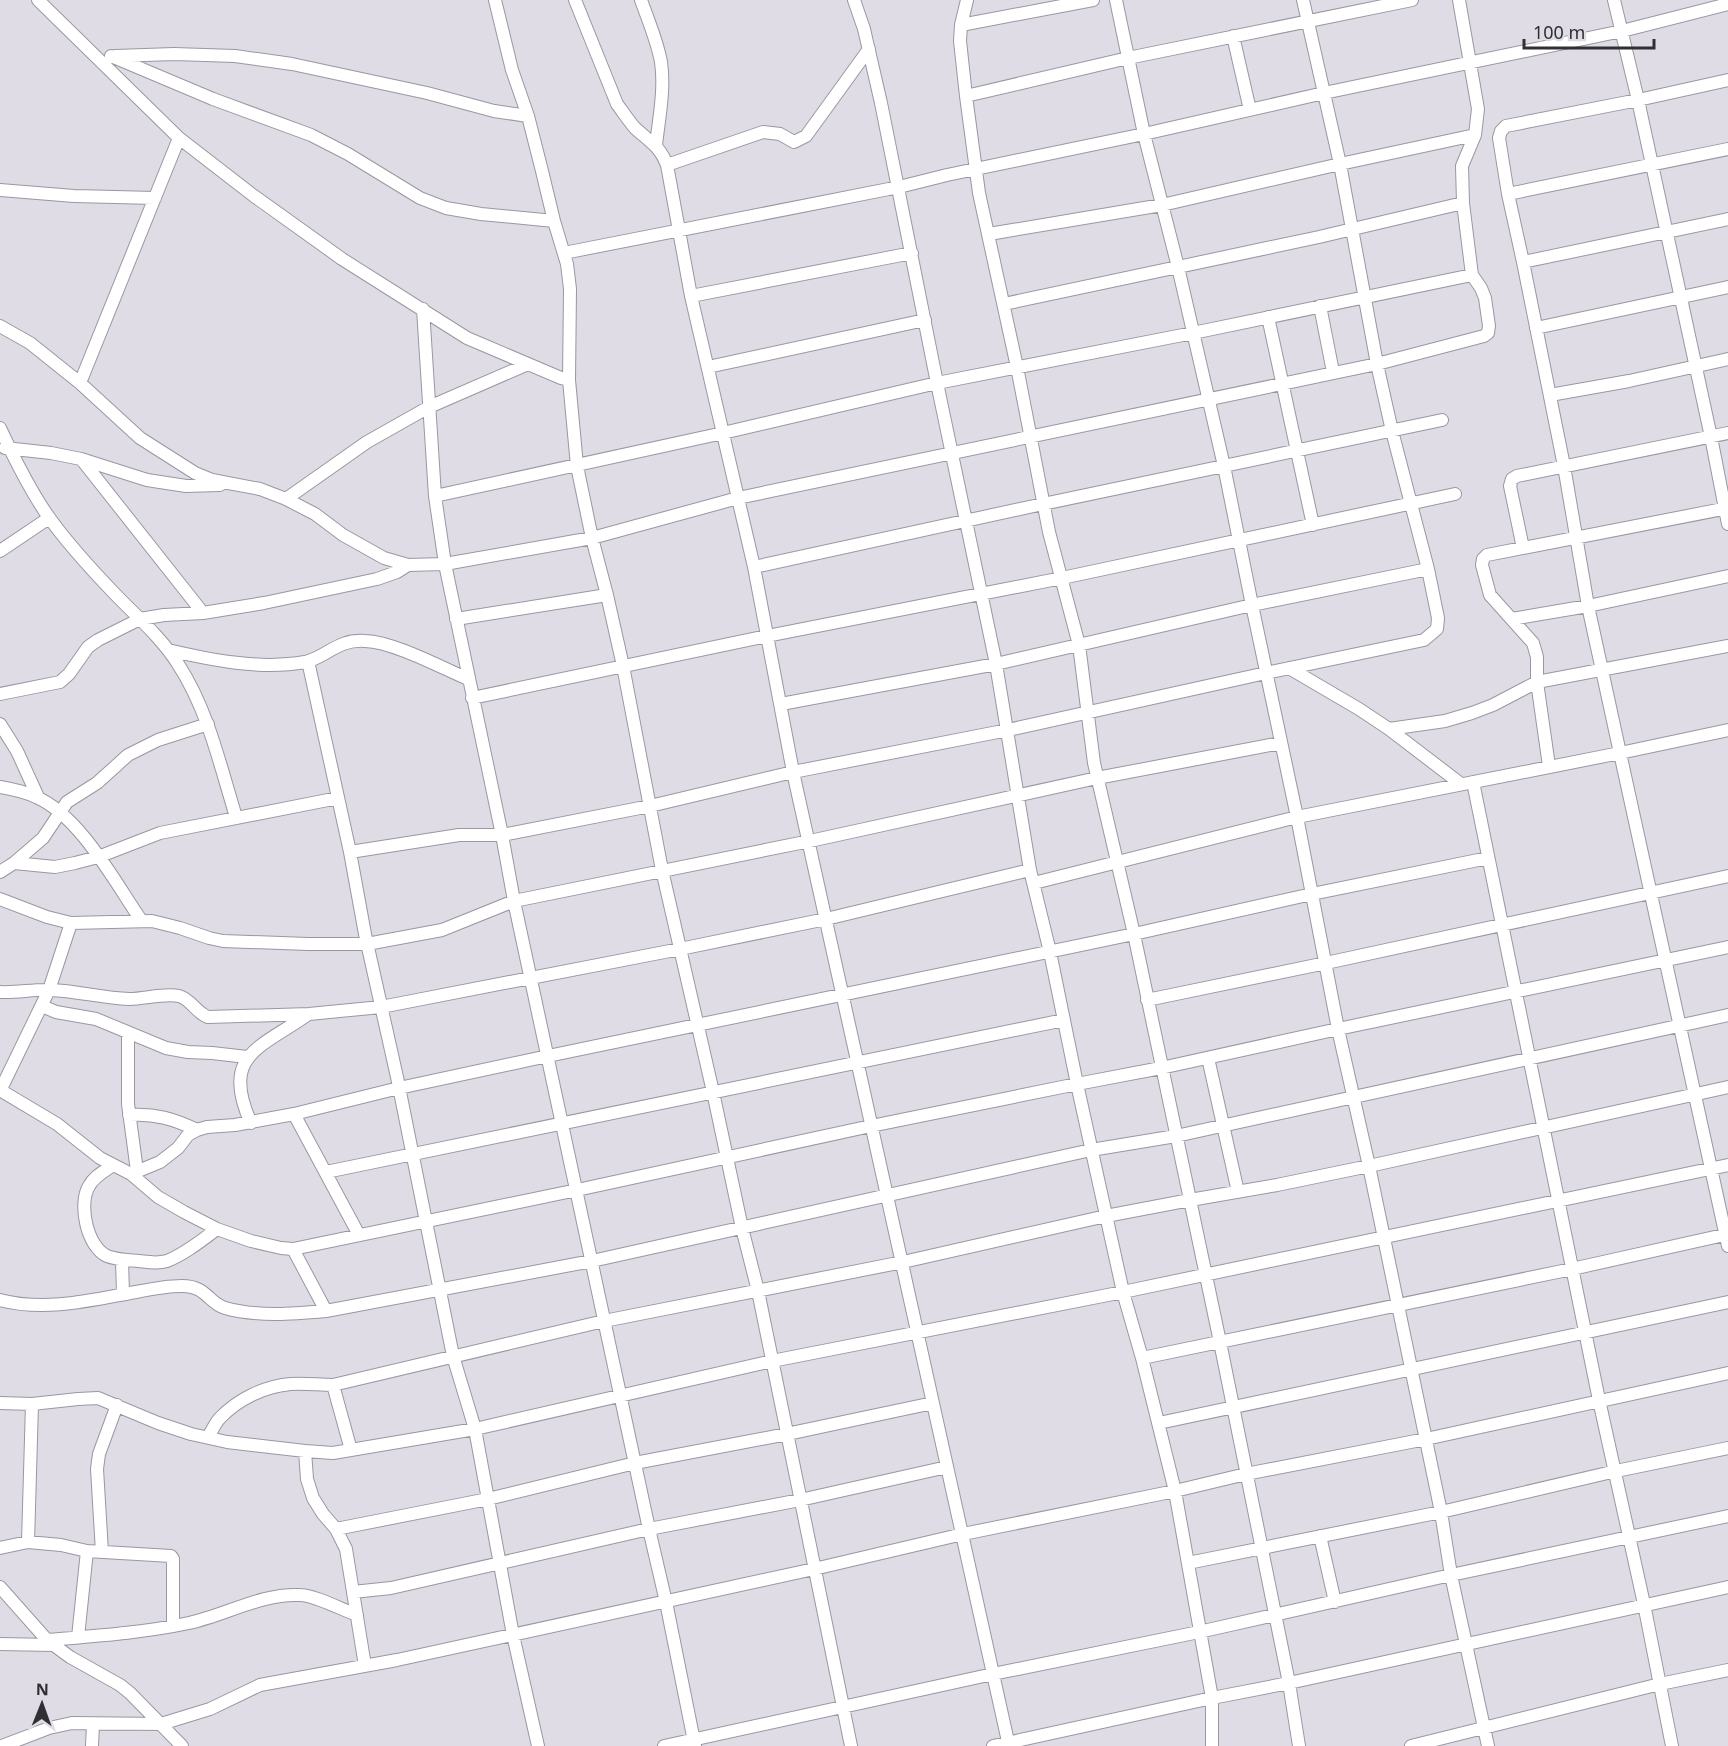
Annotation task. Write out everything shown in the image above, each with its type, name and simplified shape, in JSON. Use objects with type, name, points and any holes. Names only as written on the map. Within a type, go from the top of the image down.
[{"type":"street","points":[[38,0],[179,138],[254,196],[342,259],[467,338],[569,380]]},
{"type":"street","points":[[495,0],[512,70],[528,116],[567,264],[570,282],[569,380],[577,466],[623,666],[662,870],[758,1291],[851,1746]]},
{"type":"street","points":[[575,0],[617,104],[635,127],[656,145],[667,165],[691,296],[754,567],[793,772],[1008,1744]]},
{"type":"street","points":[[641,0],[661,63],[662,90],[656,145]]},
{"type":"street","points":[[854,0],[868,49],[899,187],[937,383],[996,664],[1030,870],[1050,952],[1123,1292],[1175,1491],[1212,1698],[1212,1746]]},
{"type":"street","points":[[967,0],[960,41],[975,169],[1043,504],[1078,645],[1097,778],[1134,934],[1220,1342],[1276,1616],[1299,1746]]},
{"type":"street","points":[[961,25],[1093,0]]},
{"type":"street","points":[[1116,0],[1144,134],[1178,267],[1224,466],[1297,817],[1338,1029],[1398,1305],[1441,1512],[1451,1575],[1488,1746]]},
{"type":"street","points":[[350,852],[459,835],[502,835],[650,806],[793,772],[1008,730],[1424,640],[1437,629],[1438,618],[1428,569],[1377,364],[1340,164],[1303,0]]},
{"type":"street","points":[[966,96],[1128,58],[1412,0]]},
{"type":"street","points":[[0,326],[30,343],[80,383],[140,438],[195,473],[212,480],[260,489],[286,499],[315,514],[343,535],[384,558],[408,565],[445,564],[592,538],[738,498],[1377,364],[1484,336],[1488,333],[1490,326],[1484,293],[1472,275],[1463,203],[1462,166],[1475,135],[1478,109],[1459,0]]},
{"type":"street","points":[[1614,0],[1638,100],[1728,524]]},
{"type":"street","points":[[564,253],[899,187],[1324,93],[1622,31],[1728,4]]},
{"type":"street","points":[[1233,36],[1250,110]]},
{"type":"street","points":[[667,165],[763,132],[780,134],[794,142],[800,140],[806,136],[868,49]]},
{"type":"street","points":[[96,56],[174,54],[235,56],[292,64],[417,90],[494,111],[528,116]]},
{"type":"street","points":[[111,56],[213,99],[311,135],[348,154],[420,198],[446,208],[554,221]]},
{"type":"street","points":[[1142,1358],[1727,1238],[1588,606],[1564,466],[1508,195],[1499,138],[1506,126],[1728,80]]},
{"type":"street","points":[[988,234],[1162,205],[1475,135]]},
{"type":"street","points":[[80,383],[179,138]]},
{"type":"street","points":[[1508,195],[1728,149]]},
{"type":"street","points":[[0,190],[74,196],[155,198]]},
{"type":"street","points":[[1004,303],[1178,267],[1463,203]]},
{"type":"street","points":[[1523,262],[1728,219]]},
{"type":"street","points":[[691,296],[912,253]]},
{"type":"street","points":[[435,496],[577,466],[937,383],[1472,275]]},
{"type":"street","points":[[1536,328],[1728,288]]},
{"type":"street","points":[[1320,306],[1333,372]]},
{"type":"street","points":[[423,309],[435,496],[445,564],[514,901],[648,1529],[666,1602],[694,1743]]},
{"type":"street","points":[[1268,316],[1313,525]]},
{"type":"street","points":[[708,367],[925,320]]},
{"type":"street","points":[[1550,395],[1728,359]]},
{"type":"street","points":[[286,499],[367,441],[429,407],[528,364]]},
{"type":"street","points":[[754,567],[1442,420]]},
{"type":"street","points":[[0,428],[5,448],[49,518],[178,663],[208,724],[236,817]]},
{"type":"street","points":[[1523,548],[1510,486],[1512,479],[1517,476],[1728,433]]},
{"type":"street","points":[[5,448],[81,459],[147,480],[186,486],[233,485]]},
{"type":"street","points":[[81,459],[203,613]]},
{"type":"street","points":[[472,698],[767,636],[982,595],[1455,494]]},
{"type":"street","points":[[1549,766],[1537,682],[1536,650],[1533,643],[1490,595],[1482,565],[1483,559],[1487,555],[1726,509]]},
{"type":"street","points":[[0,551],[49,518]]},
{"type":"street","points":[[0,694],[60,682],[69,674],[88,647],[140,619],[203,613],[264,603],[377,579],[398,572],[408,565]]},
{"type":"street","points":[[781,704],[996,664],[1428,569]]},
{"type":"street","points":[[1512,619],[1588,606],[1728,576]]},
{"type":"street","points":[[456,619],[607,595]]},
{"type":"street","points":[[168,650],[214,661],[272,664],[308,661],[341,644],[365,640],[382,643],[468,678]]},
{"type":"street","points":[[1389,729],[1445,721],[1472,713],[1493,705],[1537,682],[1728,646]]},
{"type":"street","points":[[308,661],[350,852],[453,1356],[475,1429],[498,1563],[538,1746]]},
{"type":"street","points":[[1289,668],[1359,709],[1467,783],[1488,858],[1672,1746]]},
{"type":"street","points":[[0,724],[17,751],[38,797]]},
{"type":"street","points":[[0,872],[43,838],[67,801],[97,783],[128,755],[159,740],[208,724]]},
{"type":"street","points":[[1034,883],[1297,817],[1728,730]]},
{"type":"street","points":[[0,899],[47,917],[71,923],[141,920],[165,924],[209,939],[223,941],[367,944],[442,930],[514,901],[810,841],[1097,778],[1281,743]]},
{"type":"street","points":[[0,787],[38,797],[76,828],[141,920]]},
{"type":"street","points":[[14,863],[55,867],[98,857],[160,833],[338,798]]},
{"type":"street","points":[[134,1173],[160,1162],[197,1130],[251,1123],[294,1114],[399,1088],[548,1056],[1488,858]]},
{"type":"street","points":[[0,992],[49,990],[131,999],[183,997],[201,1014],[208,1017],[309,1014],[381,1007],[826,919],[1030,870]]},
{"type":"street","points":[[1147,1000],[1728,876]]},
{"type":"street","points":[[71,923],[49,990],[0,1091],[57,1124],[100,1158],[134,1173],[158,1197],[184,1212],[218,1229],[251,1241],[293,1249],[1728,947]]},
{"type":"street","points":[[42,1006],[56,1012],[96,1019],[128,1034],[176,1051],[247,1057]]},
{"type":"street","points":[[251,1123],[241,1098],[240,1087],[241,1073],[247,1057],[256,1048],[309,1014]]},
{"type":"street","points":[[0,1300],[39,1306],[182,1286],[197,1288],[222,1307],[234,1310],[286,1314],[326,1311],[592,1261],[1091,1150],[1224,1126],[1728,1015]]},
{"type":"street","points":[[326,1172],[1064,1020]]},
{"type":"street","points":[[128,1034],[129,1115],[134,1173]]},
{"type":"street","points":[[1208,1058],[1238,1192]]},
{"type":"street","points":[[208,1437],[219,1419],[230,1408],[263,1390],[290,1384],[333,1385],[604,1321],[903,1262],[1106,1216],[1369,1167],[1728,1088]]},
{"type":"street","points":[[294,1114],[359,1235]]},
{"type":"street","points":[[129,1115],[158,1115],[172,1118],[197,1130]]},
{"type":"street","points":[[113,1165],[89,1185],[84,1207],[90,1237],[97,1249],[107,1256],[153,1263],[165,1261],[178,1256],[218,1229]]},
{"type":"street","points":[[0,1403],[32,1404],[98,1398],[191,1434],[226,1442],[333,1453],[475,1429],[772,1361],[1123,1292],[1728,1165]]},
{"type":"street","points":[[293,1249],[326,1311]]},
{"type":"street","points":[[123,1260],[123,1294]]},
{"type":"street","points":[[1159,1423],[1728,1302]]},
{"type":"street","points":[[2,1746],[49,1728],[72,1723],[161,1724],[210,1709],[260,1685],[513,1635],[963,1534],[1175,1491],[1246,1474],[1426,1439],[1728,1373]]},
{"type":"street","points":[[333,1385],[351,1450]]},
{"type":"street","points":[[336,1529],[488,1499],[635,1463],[933,1403]]},
{"type":"street","points":[[28,1542],[32,1404]]},
{"type":"street","points":[[102,1552],[97,1469],[99,1454],[117,1405]]},
{"type":"street","points":[[1188,1563],[1441,1512],[1616,1471],[1728,1448]]},
{"type":"street","points":[[305,1451],[308,1479],[313,1497],[323,1514],[336,1529],[346,1549],[365,1666]]},
{"type":"street","points":[[353,1592],[391,1588],[648,1529],[800,1500],[947,1467]]},
{"type":"street","points":[[663,1746],[694,1743],[993,1674],[1276,1616],[1451,1575],[1728,1516]]},
{"type":"street","points":[[1320,1536],[1335,1602]]},
{"type":"street","points":[[0,1548],[28,1542],[61,1545],[87,1551],[171,1556],[173,1560],[173,1626]]},
{"type":"street","points":[[78,1637],[87,1551]]},
{"type":"street","points":[[0,1587],[50,1643],[125,1689],[182,1746]]},
{"type":"street","points":[[993,1746],[1728,1587]]},
{"type":"street","points":[[0,1644],[50,1643],[78,1637],[173,1626],[204,1620],[262,1600],[302,1594],[357,1615]]},
{"type":"street","points":[[1411,1746],[1660,1684],[1728,1670]]},
{"type":"street","points":[[92,1746],[93,1724]]}]
